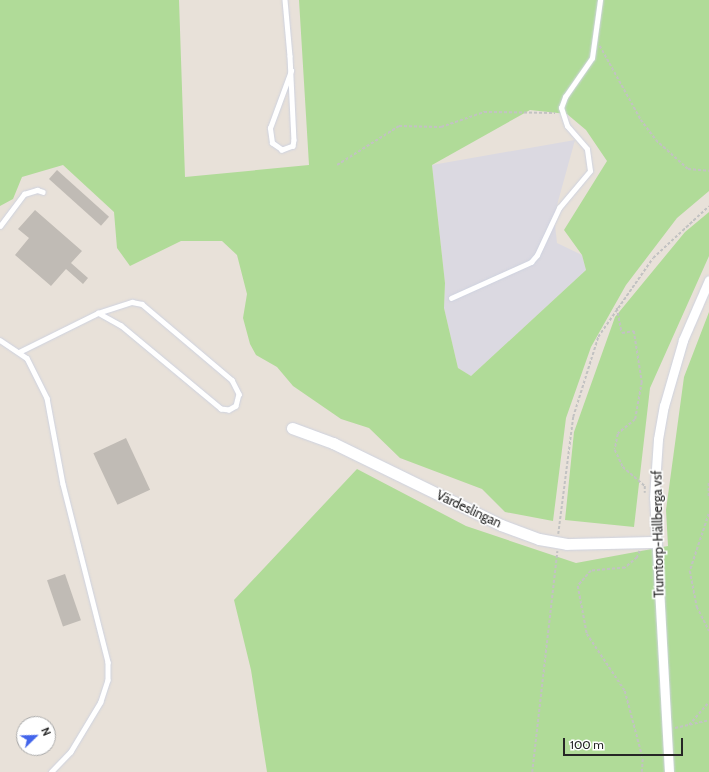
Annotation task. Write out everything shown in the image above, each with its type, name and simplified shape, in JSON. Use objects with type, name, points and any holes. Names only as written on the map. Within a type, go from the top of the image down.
[{"type":"street","name":"Trumtorp-Hällberga vsf","points":[[669,772],[668,730],[656,542],[656,470],[664,406],[683,340],[709,280]]},
{"type":"street","name":"Värdeslingan","points":[[292,428],[333,443],[501,525],[539,539],[568,544],[656,542]]},
{"type":"lane","points":[[285,0],[291,71],[294,140],[292,146],[282,150],[272,143],[270,128],[291,71]]},
{"type":"lane","points":[[452,298],[531,262],[537,255],[559,208],[590,171],[587,149],[567,126],[561,113],[565,97],[592,58],[594,34],[600,0]]},
{"type":"lane","points":[[0,226],[24,194],[37,190],[43,192]]},
{"type":"lane","points":[[19,352],[98,313],[132,302],[142,304],[232,380],[239,394],[236,406],[229,410],[221,409],[121,326],[98,313]]},
{"type":"lane","points":[[0,340],[19,352],[35,370],[47,398],[63,484],[108,671],[106,690],[93,718],[70,752],[52,772]]},
{"type":"path","points":[[594,34],[641,120],[656,140],[688,169],[709,171]]},
{"type":"path","points":[[337,166],[399,126],[441,127],[484,112],[561,113]]},
{"type":"path","points":[[598,337],[653,258],[709,206]]},
{"type":"path","points":[[709,483],[709,497]]},
{"type":"path","points":[[709,514],[690,571],[697,607],[709,631]]},
{"type":"path","points":[[690,725],[709,702]]},
{"type":"path","points":[[668,730],[709,720]]},
{"type":"shaded area","points":[[575,140],[554,216],[557,243],[582,255],[586,270],[471,376],[458,368],[444,308],[445,283],[432,165]]},
{"type":"green space","points":[[0,0],[179,0],[185,177],[309,165],[299,0],[709,0],[709,191],[677,218],[626,285],[591,347],[566,418],[553,521],[505,512],[482,489],[400,458],[369,428],[341,419],[293,386],[277,367],[256,355],[250,344],[243,318],[247,294],[237,255],[222,241],[181,241],[130,266],[117,248],[114,212],[63,165],[22,177],[13,199],[0,206]],"holes":[[[530,110],[567,114],[586,130],[607,161],[564,230],[582,255],[586,270],[471,376],[458,368],[444,308],[445,283],[432,165]]]},
{"type":"green space","points":[[709,212],[709,256],[650,388],[634,527],[565,520],[574,432],[615,317],[685,232]]},
{"type":"green space","points":[[709,312],[709,772],[267,772],[251,670],[234,600],[357,469],[466,526],[576,563],[668,546],[666,510],[684,377]]},
{"type":"building","points":[[57,170],[109,217],[101,226],[49,179]]},
{"type":"building","points":[[35,210],[82,251],[71,263],[88,278],[83,284],[66,269],[51,286],[15,255],[29,238],[18,229]]},
{"type":"building","points":[[126,438],[150,490],[117,505],[93,453]]},
{"type":"building","points":[[65,574],[81,620],[63,627],[47,580]]}]
